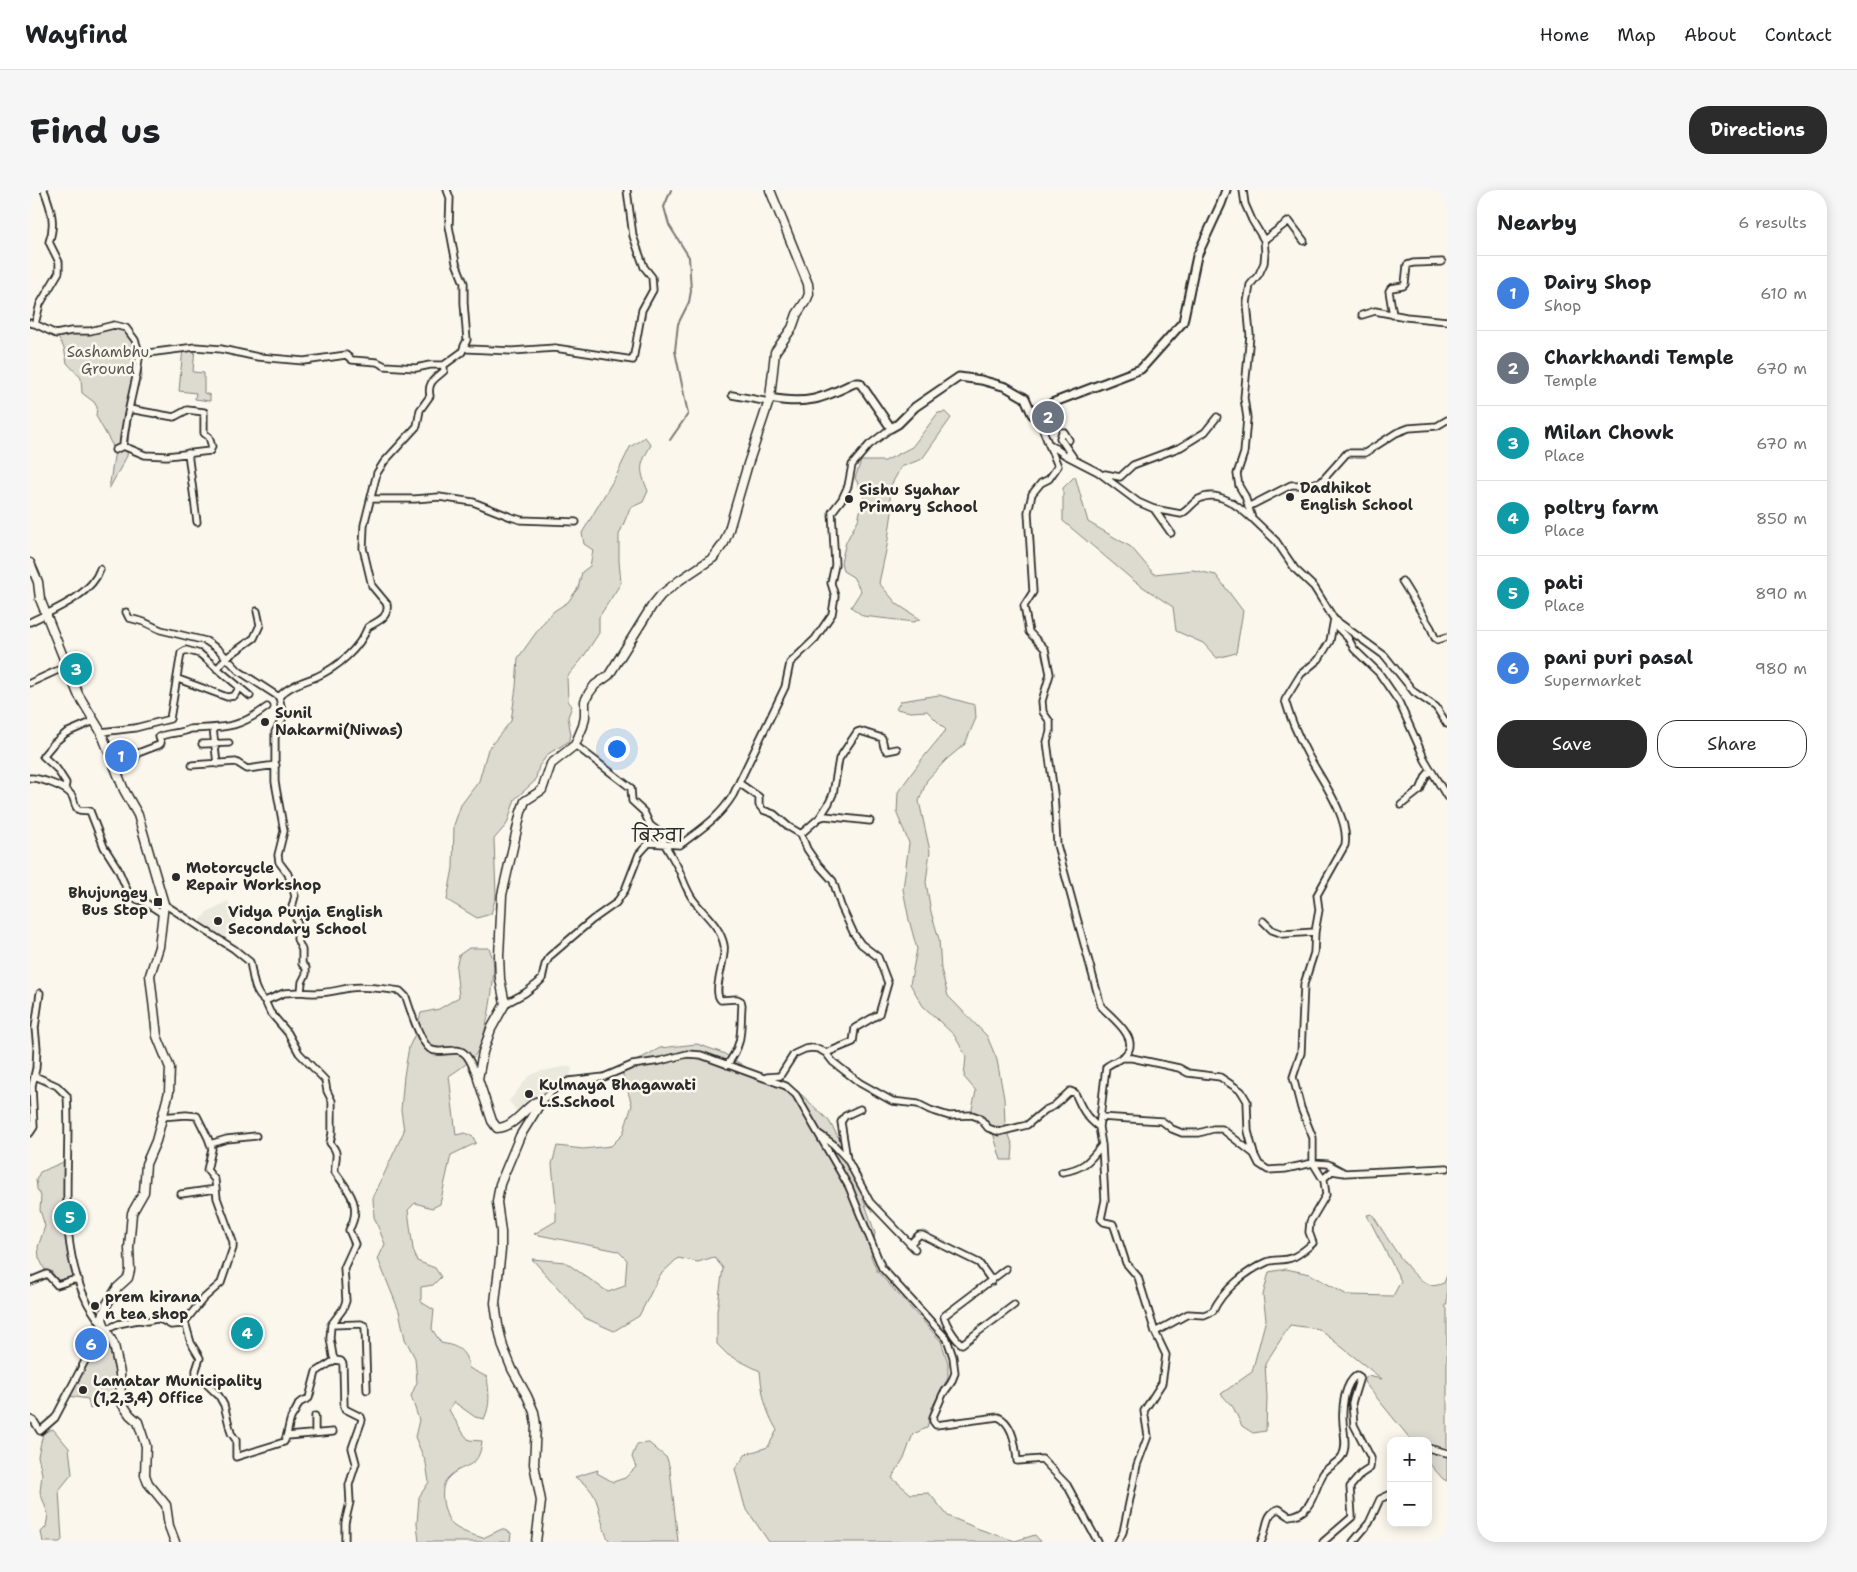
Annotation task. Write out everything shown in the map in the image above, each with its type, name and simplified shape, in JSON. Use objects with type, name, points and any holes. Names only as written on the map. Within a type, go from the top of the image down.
[{"type":"main road","points":[[536,1542],[541,1501],[534,1464],[536,1425],[534,1412],[512,1369],[504,1347],[495,1303],[501,1250],[497,1202],[500,1184],[520,1136],[538,1104],[536,1102],[530,1106],[504,1128],[497,1128],[492,1121],[478,1079],[485,1045],[491,1029],[505,1004],[500,980],[499,956],[502,895],[525,801],[542,790],[551,764],[574,745],[585,716],[585,700],[589,693],[595,685],[610,675],[652,606],[661,595],[713,558],[724,543],[769,400],[775,352],[792,328],[797,314],[809,294],[789,235],[770,190]]},
{"type":"main road","points":[[30,563],[38,582],[40,599],[78,694],[101,732],[124,790],[138,815],[164,904],[159,947],[150,975],[157,1036],[170,1068],[169,1092],[156,1141],[146,1164],[144,1192],[132,1213],[129,1248],[130,1270],[128,1278],[116,1288],[107,1304],[102,1319],[114,1346],[120,1373],[121,1402],[138,1422],[146,1446],[145,1475],[148,1483],[166,1505],[169,1526],[175,1542]]},
{"type":"street","points":[[44,190],[52,214],[52,234],[49,242],[59,262],[59,272],[40,304],[32,324],[56,334],[71,331],[90,331],[114,325],[126,328],[135,340],[140,354],[128,409],[123,446]]},
{"type":"street","points":[[140,354],[195,347],[221,349],[258,357],[304,361],[346,355],[352,360],[377,362],[385,366],[416,368],[444,365],[462,352],[467,340],[464,283],[456,263],[449,226],[450,198],[447,190]]},
{"type":"street","points":[[464,346],[468,349],[512,351],[555,348],[633,360],[642,310],[653,290],[652,277],[644,267],[633,236],[628,190]]},
{"type":"street","points":[[1040,422],[1052,403],[1141,369],[1183,322],[1197,256],[1226,190]]},
{"type":"street","points":[[1243,190],[1245,204],[1264,240],[1264,263],[1250,286],[1247,303],[1250,335],[1244,398],[1247,418],[1244,453],[1237,474],[1239,486],[1245,496],[1252,518]]},
{"type":"street","points":[[1264,240],[1289,221],[1304,240]]},
{"type":"street","points":[[1393,315],[1389,291],[1391,288],[1405,284],[1407,265],[1442,262]]},
{"type":"street","points":[[1362,315],[1375,311],[1393,315],[1447,320]]},
{"type":"street","points":[[279,697],[292,687],[334,668],[364,638],[368,627],[380,621],[387,614],[387,604],[372,586],[363,548],[364,525],[378,473],[384,462],[417,426],[420,410],[430,396],[428,390],[430,383],[444,371],[444,365]]},
{"type":"street","points":[[505,1004],[538,983],[542,979],[545,965],[550,956],[592,920],[616,903],[625,890],[639,854],[649,843],[680,845],[718,816],[726,807],[785,687],[790,663],[815,639],[832,614],[835,596],[831,584],[836,564],[832,512],[842,499],[848,486],[852,465],[869,445],[898,424],[916,407],[959,377],[1006,386],[1025,398],[1032,414],[1040,422],[1058,466],[1049,479],[1041,483],[1032,494],[1028,512],[1033,592],[1024,606],[1029,632],[1045,649],[1050,674],[1042,701],[1043,712],[1050,722],[1047,742],[1054,793],[1057,845],[1101,1006],[1120,1023],[1128,1038],[1129,1046],[1128,1052],[1106,1067],[1099,1127],[1102,1145],[1105,1200],[1101,1219],[1104,1222],[1113,1224],[1126,1263],[1138,1277],[1155,1332],[1166,1355],[1162,1382],[1144,1411],[1148,1436],[1138,1465],[1123,1532],[1118,1542]]},
{"type":"street","points":[[732,395],[790,402],[806,402],[860,383],[891,428]]},
{"type":"street","points":[[115,450],[123,446],[146,455],[168,456],[210,451],[212,447],[204,433],[204,412],[187,410],[174,417],[128,409]]},
{"type":"street","points":[[1098,472],[1120,477],[1133,465],[1181,447],[1204,432],[1218,417]]},
{"type":"street","points":[[1248,507],[1291,485],[1321,482],[1348,453],[1365,453],[1396,433],[1409,428],[1437,426],[1447,420]]},
{"type":"street","points":[[1069,440],[1064,432],[1062,432],[1060,438],[1074,459]]},
{"type":"street","points":[[1048,443],[1098,472],[1138,502],[1154,508],[1182,514],[1201,498],[1212,496],[1233,503],[1252,518],[1276,541],[1295,569],[1314,587],[1334,621],[1348,638],[1354,649],[1379,673],[1399,702],[1431,770],[1447,798]]},
{"type":"street","points":[[188,453],[197,522]]},
{"type":"street","points":[[370,499],[439,497],[473,502],[521,520],[576,522]]},
{"type":"street","points":[[1154,508],[1171,533]]},
{"type":"street","points":[[30,622],[47,615],[79,595],[95,579],[100,569]]},
{"type":"street","points":[[1402,581],[1431,628],[1435,638],[1438,640],[1447,637]]},
{"type":"street","points":[[217,669],[226,658],[254,638],[260,625],[256,611]]},
{"type":"street","points":[[126,612],[129,618],[144,622],[161,630],[206,641],[240,671],[279,697],[283,714],[282,720],[275,732],[275,782],[284,831],[278,855],[279,862],[288,874],[295,896],[292,907],[298,925],[297,939],[302,950],[302,964],[306,968],[306,974],[302,982],[302,992]]},
{"type":"street","points":[[1334,621],[1385,656],[1414,692],[1436,707],[1447,724]]},
{"type":"street","points":[[1155,1332],[1188,1314],[1204,1315],[1213,1312],[1217,1302],[1232,1286],[1248,1274],[1268,1261],[1291,1258],[1314,1243],[1309,1232],[1310,1222],[1326,1195],[1324,1181],[1313,1163],[1313,1138],[1301,1108],[1293,1077],[1301,1053],[1304,984],[1314,953],[1318,910],[1317,895],[1344,845],[1346,836],[1334,801],[1295,728],[1285,700],[1301,674],[1319,659],[1330,641],[1334,621]]},
{"type":"street","points":[[101,732],[135,728],[170,719],[181,653],[186,650],[200,654],[250,696]]},
{"type":"street","points":[[30,683],[67,666]]},
{"type":"street","points":[[178,678],[227,697],[234,696],[240,687]]},
{"type":"street","points":[[114,766],[135,759],[138,753],[159,745],[161,743],[159,737],[169,733],[186,732],[190,729],[227,727],[250,720],[267,707]]},
{"type":"street","points":[[65,788],[66,783],[57,769],[44,756],[54,742],[66,733],[94,721]]},
{"type":"street","points":[[213,728],[217,764]]},
{"type":"street","points":[[801,834],[825,810],[833,794],[838,759],[857,732],[860,730],[882,738],[887,751],[897,749]]},
{"type":"street","points":[[202,744],[230,743]]},
{"type":"street","points":[[574,745],[631,788],[632,801],[644,812],[650,825],[663,835],[664,843],[692,897],[704,915],[716,925],[721,935],[725,947],[720,979],[716,990],[718,999],[736,999],[741,1001],[742,1022],[740,1044],[736,1054],[727,1066]]},
{"type":"street","points":[[192,765],[236,762],[247,769],[276,765]]},
{"type":"street","points":[[1401,805],[1420,790],[1431,770]]},
{"type":"street","points":[[30,778],[39,779],[65,788],[72,796],[76,808],[80,811],[90,811],[104,847],[118,869],[128,892],[163,914]]},
{"type":"street","points":[[739,783],[759,796],[759,805],[763,810],[774,814],[789,827],[801,834],[807,849],[833,881],[841,906],[854,934],[866,949],[875,954],[888,983],[879,1014],[854,1028],[853,1042],[826,1053]]},
{"type":"street","points":[[819,818],[825,816],[870,821]]},
{"type":"street","points":[[164,904],[234,948],[250,962],[255,988],[261,998],[288,1033],[300,1053],[325,1080],[327,1091],[332,1101],[332,1133],[330,1143],[336,1149],[337,1154],[335,1172],[352,1197],[356,1209],[354,1221],[349,1230],[356,1244],[344,1268],[346,1301],[343,1309],[331,1325],[332,1356],[335,1360]]},
{"type":"street","points":[[1263,921],[1272,930],[1283,934],[1315,932]]},
{"type":"street","points":[[265,1001],[284,993],[302,992],[315,994],[350,988],[400,991],[406,996],[423,1042],[429,1049],[438,1052],[458,1050],[466,1054],[478,1079]]},
{"type":"street","points":[[30,1133],[34,1127],[32,1086],[37,1048],[35,1028],[40,993]]},
{"type":"street","points":[[766,1077],[780,1076],[791,1058],[805,1049],[819,1049],[860,1083],[892,1101],[918,1104],[949,1116],[972,1115],[980,1118],[988,1128],[999,1132],[1027,1125],[1045,1110],[1054,1106],[1070,1090],[1075,1093],[1084,1113],[1091,1122],[1099,1127]]},
{"type":"street","points":[[538,1104],[557,1087],[569,1081],[604,1077],[632,1065],[660,1061],[687,1054],[701,1055],[727,1066],[766,1077],[786,1086],[796,1095],[815,1131],[849,1187],[882,1268],[947,1340],[953,1357],[955,1373],[951,1383],[942,1394],[933,1421],[936,1425],[998,1417],[1005,1421],[1012,1434],[1016,1461],[1042,1459],[1067,1485],[1098,1542]]},
{"type":"street","points":[[1120,1058],[1132,1058],[1179,1068],[1188,1073],[1220,1077],[1242,1092],[1247,1100],[1248,1131],[1254,1154],[1259,1164],[1268,1170],[1285,1169],[1313,1163],[1328,1164],[1345,1173]]},
{"type":"street","points":[[34,1076],[57,1086],[67,1096],[66,1224],[69,1248],[87,1303],[106,1330]]},
{"type":"street","points":[[847,1159],[841,1122],[845,1116],[860,1109]]},
{"type":"street","points":[[30,1419],[34,1421],[40,1431],[56,1418],[86,1359],[106,1330],[118,1324],[138,1320],[156,1319],[170,1325],[185,1322],[202,1299],[221,1283],[227,1262],[233,1252],[233,1242],[217,1198],[215,1180],[207,1170],[212,1154],[210,1144],[197,1116],[162,1117]]},
{"type":"street","points":[[1100,1117],[1162,1120],[1172,1129],[1182,1132],[1199,1133],[1213,1129],[1222,1129],[1254,1154]]},
{"type":"street","points":[[815,1131],[833,1144],[847,1159],[870,1202],[915,1249]]},
{"type":"street","points":[[210,1144],[227,1139],[256,1136]]},
{"type":"street","points":[[1062,1172],[1076,1170],[1084,1165],[1102,1145]]},
{"type":"street","points":[[1324,1181],[1324,1178],[1332,1171],[1345,1173],[1447,1168]]},
{"type":"street","points":[[181,1194],[216,1189]]},
{"type":"street","points":[[910,1244],[919,1235],[922,1235],[979,1263],[992,1281]]},
{"type":"street","points":[[1006,1269],[944,1316],[945,1321],[958,1342],[962,1344],[1014,1305]]},
{"type":"street","points":[[30,1281],[47,1274],[57,1285],[79,1280]]},
{"type":"street","points":[[185,1322],[191,1343],[200,1358],[196,1374],[219,1396],[224,1405],[231,1433],[236,1440],[236,1458],[284,1442],[292,1416],[297,1410],[299,1403],[309,1398],[312,1394],[316,1372],[335,1360],[341,1361],[343,1364],[345,1409],[361,1417],[362,1420],[352,1448],[356,1463],[349,1485],[350,1502],[345,1523],[346,1542]]},
{"type":"street","points":[[331,1325],[361,1324],[365,1326],[366,1390]]},
{"type":"street","points":[[1261,1542],[1265,1535],[1269,1515],[1273,1511],[1279,1510],[1289,1516],[1299,1515],[1308,1506],[1323,1473],[1343,1456],[1345,1444],[1342,1419],[1345,1394],[1350,1380],[1356,1375],[1360,1377],[1352,1403],[1354,1425],[1371,1458],[1371,1463],[1370,1468],[1361,1474],[1350,1487],[1352,1517],[1323,1542]]},
{"type":"street","points":[[315,1416],[315,1432]]},
{"type":"street","points":[[287,1436],[315,1432],[333,1432]]},
{"type":"street","points":[[1432,1449],[1447,1453]]},
{"type":"street","points":[[1353,1542],[1369,1523],[1380,1499],[1387,1496]]},
{"type":"shaded area","name":"Vidya Punja English Secondary School","points":[[228,901],[236,920],[223,940],[200,921],[207,912]]},
{"type":"shaded area","name":"Kulmaya Bhagawati L.S.School","points":[[568,1066],[572,1068],[570,1077],[550,1087],[519,1114],[509,1101],[528,1077],[537,1072]]},
{"type":"green space","name":"Sashambhu Ground","points":[[114,325],[126,328],[140,351],[142,377],[134,396],[135,410],[132,415],[129,431],[127,456],[109,489],[115,450],[96,416],[97,407],[94,402],[82,393],[81,378],[67,363],[64,348],[56,334]]},
{"type":"green space","points":[[195,347],[193,372],[204,373],[204,393],[210,395],[210,401],[195,399],[196,393],[179,391],[183,348]]},
{"type":"green space","points":[[945,412],[951,418],[922,459],[901,467],[889,489],[892,512],[879,583],[897,604],[920,619],[914,622],[863,616],[851,607],[861,591],[853,577],[843,571],[841,562],[846,542],[858,520],[864,496],[855,478],[861,461],[885,461],[912,447],[938,413]]},
{"type":"green space","points":[[645,437],[651,445],[642,463],[643,477],[648,491],[643,502],[630,508],[619,535],[621,583],[599,617],[599,633],[582,659],[567,677],[568,701],[572,706],[568,717],[571,735],[568,742],[548,754],[539,766],[535,781],[515,799],[507,824],[494,839],[496,896],[491,914],[477,918],[447,900],[453,868],[454,825],[461,805],[479,781],[488,749],[511,721],[518,658],[543,623],[554,611],[568,602],[578,588],[582,572],[590,566],[593,550],[584,544],[582,533],[617,474],[630,447]]},
{"type":"green space","points":[[1075,476],[1088,522],[1131,547],[1154,574],[1193,570],[1216,575],[1243,611],[1236,653],[1217,658],[1203,643],[1176,631],[1173,607],[1134,581],[1063,521],[1063,488]]},
{"type":"green space","points":[[939,695],[975,705],[976,718],[965,744],[927,780],[919,801],[930,851],[926,882],[931,912],[939,939],[941,969],[948,996],[987,1036],[997,1060],[1004,1098],[1005,1124],[1013,1146],[1012,1160],[1001,1160],[990,1123],[977,1123],[972,1109],[976,1091],[964,1077],[966,1056],[954,1035],[923,1006],[910,984],[917,949],[903,889],[909,843],[897,814],[898,792],[946,730],[927,711],[911,712],[896,709],[901,701]]},
{"type":"green space","points":[[469,948],[489,948],[492,955],[494,968],[490,1005],[485,1031],[476,1054],[449,1076],[456,1135],[465,1133],[473,1137],[476,1143],[451,1155],[440,1204],[432,1208],[415,1203],[408,1210],[413,1249],[417,1261],[435,1268],[441,1277],[433,1285],[421,1287],[421,1302],[434,1310],[432,1329],[441,1343],[457,1347],[466,1357],[469,1368],[487,1377],[488,1383],[489,1404],[484,1419],[475,1417],[454,1402],[449,1410],[469,1440],[482,1441],[478,1457],[474,1462],[453,1473],[444,1484],[443,1503],[447,1517],[460,1530],[483,1538],[502,1529],[511,1533],[510,1542],[419,1542],[417,1523],[419,1497],[429,1482],[426,1463],[415,1437],[419,1420],[411,1396],[417,1382],[415,1358],[405,1339],[399,1311],[378,1259],[385,1244],[374,1217],[373,1198],[404,1131],[401,1110],[404,1076],[409,1047],[421,1013],[439,1009],[459,997],[456,968],[459,955]]},
{"type":"green space","points":[[697,1044],[723,1053],[770,1082],[802,1095],[829,1121],[859,1173],[864,1201],[875,1233],[871,1256],[877,1271],[941,1341],[948,1363],[948,1378],[932,1407],[927,1428],[913,1434],[905,1456],[892,1478],[911,1494],[929,1493],[948,1516],[1015,1541],[1035,1535],[1041,1542],[769,1542],[745,1507],[735,1469],[746,1454],[768,1447],[777,1430],[765,1402],[760,1371],[728,1355],[717,1344],[717,1311],[723,1268],[714,1257],[698,1262],[678,1258],[660,1275],[639,1316],[614,1331],[585,1318],[532,1259],[565,1262],[608,1292],[625,1286],[627,1260],[618,1251],[534,1234],[556,1221],[552,1164],[557,1146],[583,1149],[611,1146],[623,1134],[632,1105],[621,1069],[660,1048]]},
{"type":"green space","points":[[68,1160],[63,1202],[78,1277],[58,1280],[51,1271],[45,1270],[39,1258],[38,1247],[45,1226],[40,1210],[41,1196],[37,1189],[36,1180],[40,1172]]},
{"type":"green space","points":[[1372,1214],[1397,1253],[1420,1279],[1430,1285],[1436,1285],[1444,1283],[1447,1275],[1447,1303],[1445,1306],[1447,1309],[1447,1481],[1432,1467],[1432,1437],[1409,1437],[1364,1382],[1367,1376],[1382,1379],[1319,1329],[1290,1325],[1265,1364],[1267,1397],[1266,1431],[1253,1433],[1242,1426],[1233,1407],[1221,1394],[1252,1372],[1266,1319],[1263,1295],[1269,1272],[1286,1269],[1310,1274],[1347,1295],[1393,1296],[1401,1281],[1367,1215]]},
{"type":"green space","points":[[106,1335],[121,1398],[90,1409],[88,1399],[68,1396],[88,1360]]},
{"type":"green space","points":[[53,1429],[69,1448],[72,1474],[59,1490],[62,1540],[60,1542],[43,1542],[41,1532],[46,1527],[48,1514],[40,1492],[42,1474],[38,1456],[43,1433]]},
{"type":"green space","points":[[649,1443],[667,1458],[670,1469],[678,1542],[610,1542],[606,1536],[593,1493],[575,1477],[598,1470],[597,1473],[613,1482],[625,1478],[636,1467],[632,1457],[637,1444]]},
{"type":"waterway","points":[[670,440],[688,414],[675,351],[678,324],[689,302],[691,291],[689,257],[669,225],[664,207],[671,190]]},
{"type":"place","name":"Charkhandi Temple","points":[[1048,417]]},
{"type":"place","name":"Dadhikot English School","points":[[1290,497]]},
{"type":"place","name":"Sishu Syahar Primary School","points":[[849,499]]},
{"type":"place","name":"Milan Chowk","points":[[76,669]]},
{"type":"place","name":"Sunil Nakarmi(Niwas)","points":[[265,722]]},
{"type":"place","name":"Dairy Shop","points":[[121,756]]},
{"type":"place","name":"Motorcycle Repair Workshop","points":[[176,877]]},
{"type":"place","name":"Bhujungey Bus Stop","points":[[158,902]]},
{"type":"place","name":"Vidya Punja English Secondary School","points":[[218,921]]},
{"type":"place","name":"Kulmaya Bhagawati L.S.School","points":[[529,1094]]},
{"type":"place","name":"pati","points":[[70,1217]]},
{"type":"place","name":"prem kirana n tea shop","points":[[95,1306]]},
{"type":"place","name":"poltry farm","points":[[247,1333]]},
{"type":"place","name":"pani puri pasal","points":[[91,1344]]},
{"type":"place","name":"Lamatar Municipality (1,2,3,4) Office","points":[[83,1390]]},
{"type":"district","name":"बिरुवा","points":[[658,836]]}]
